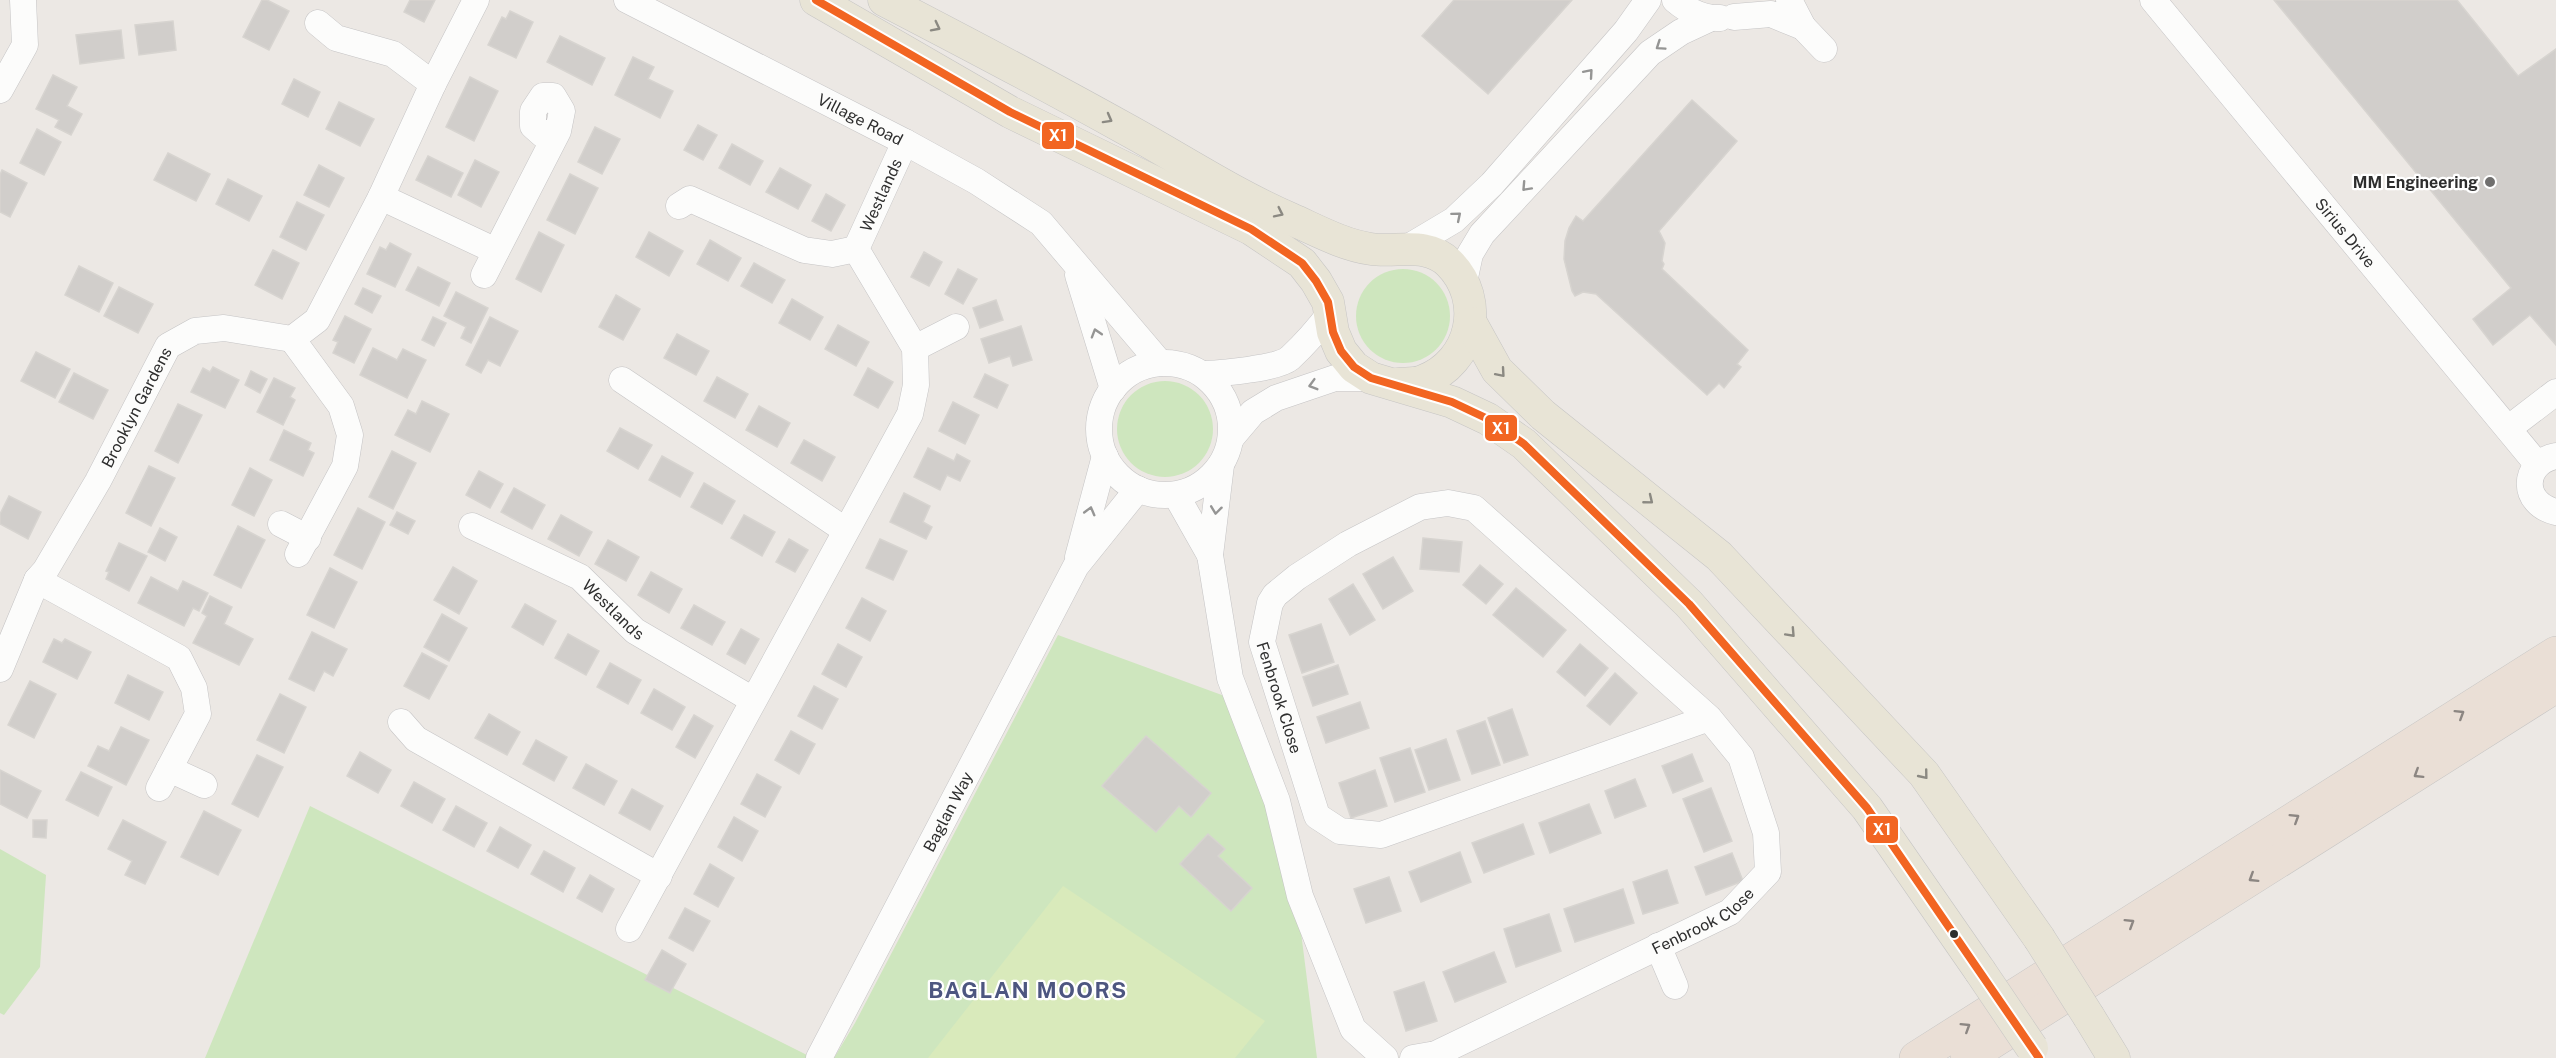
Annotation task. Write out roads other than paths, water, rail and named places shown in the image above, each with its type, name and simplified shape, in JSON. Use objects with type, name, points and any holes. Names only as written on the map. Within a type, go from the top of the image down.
[{"type":"highway","points":[[1916,1058],[2556,653]]},
{"type":"highway","points":[[1967,1058],[2556,686]]},
{"type":"main road","points":[[816,0],[1010,112],[1251,229],[1302,263],[1316,281],[1331,312],[1333,332],[1341,351],[1354,367],[1383,381],[1461,406],[1488,419],[1524,444],[1689,604],[1867,808],[2035,1053]]},
{"type":"main road","points":[[884,0],[1034,77],[1277,213],[1352,244],[1372,249],[1407,248],[1437,255],[1448,262],[1464,282],[1470,302],[1471,323],[1463,348],[1446,369],[1422,382],[1383,381]]},
{"type":"main road","points":[[1471,323],[1497,370],[1534,407],[1719,556],[1924,774],[2038,938],[2114,1058]]},
{"type":"street","points":[[0,90],[24,45],[23,0]]},
{"type":"street","points":[[281,525],[302,546],[345,466],[350,435],[341,406],[292,339],[317,320],[381,197],[433,84],[476,0]]},
{"type":"street","name":"Village Road","points":[[627,0],[905,142],[976,181],[1041,223],[1160,363]]},
{"type":"street","points":[[1407,248],[1454,220],[1492,184],[1626,32],[1648,0]]},
{"type":"street","points":[[1675,0],[1692,12],[1723,18],[1771,14],[1803,27]]},
{"type":"street","points":[[1464,282],[1470,254],[1482,234],[1650,53],[1681,32],[1757,7],[1763,0]]},
{"type":"street","points":[[1788,0],[1803,27],[1824,49]]},
{"type":"street","name":"Sirius Drive","points":[[2153,0],[2509,429],[2547,460],[2530,478],[2532,495],[2537,504],[2556,513]]},
{"type":"street","points":[[318,23],[336,38],[393,54],[433,84]]},
{"type":"street","points":[[484,274],[558,130]]},
{"type":"street","name":"Westlands","points":[[856,249],[905,142]]},
{"type":"street","points":[[381,197],[496,251]]},
{"type":"street","name":"Westlands","points":[[679,206],[690,199],[804,250],[832,254],[856,249]]},
{"type":"street","name":"Westlands","points":[[629,929],[910,414],[916,385],[915,348],[856,249]]},
{"type":"street","name":"Village Road","points":[[1076,266],[1113,389]]},
{"type":"street","points":[[1203,374],[1250,370],[1289,359],[1316,332],[1331,312]]},
{"type":"street","points":[[915,348],[956,327]]},
{"type":"street","name":"Brooklyn Gardens","points":[[0,669],[37,580],[45,571],[98,481],[168,346],[195,331],[224,328],[292,339]]},
{"type":"street","points":[[1221,465],[1209,479],[1194,489],[1176,495],[1156,495],[1138,489],[1124,481],[1105,456],[1100,439],[1100,422],[1104,405],[1113,389],[1126,376],[1142,367],[1160,363],[1183,365],[1203,374],[1226,402],[1231,420],[1231,438]]},
{"type":"street","points":[[1383,381],[1335,378],[1276,398],[1253,412],[1231,438],[1221,465],[1210,555],[1230,678],[1277,801],[1300,896],[1353,1029],[1385,1058]]},
{"type":"street","points":[[622,380],[845,530]]},
{"type":"street","points":[[2509,429],[2556,392]]},
{"type":"street","name":"Baglan Way","points":[[1076,566],[1105,456]]},
{"type":"street","name":"Baglan Way","points":[[819,1058],[1076,566],[1138,489]]},
{"type":"street","points":[[1176,495],[1210,555]]},
{"type":"street","name":"Fenbrook Close","points":[[1413,1058],[1436,1053],[1730,912],[1768,872],[1766,833],[1741,757],[1709,718],[1474,508],[1448,503],[1420,507],[1348,544],[1297,577],[1275,595],[1270,603],[1262,642],[1317,816],[1340,831],[1381,835],[1709,718]]},
{"type":"street","name":"Westlands","points":[[472,526],[580,577],[634,631],[753,700]]},
{"type":"street","points":[[37,580],[179,658],[194,688],[198,714],[164,779],[204,786]]},
{"type":"street","points":[[401,722],[416,739],[659,876]]},
{"type":"street","points":[[1658,946],[1675,986]]},
{"type":"place","name":"MM Engineering","points":[[2490,182]]},
{"type":"district","name":"BAGLAN MOORS","points":[[1028,990]]}]
